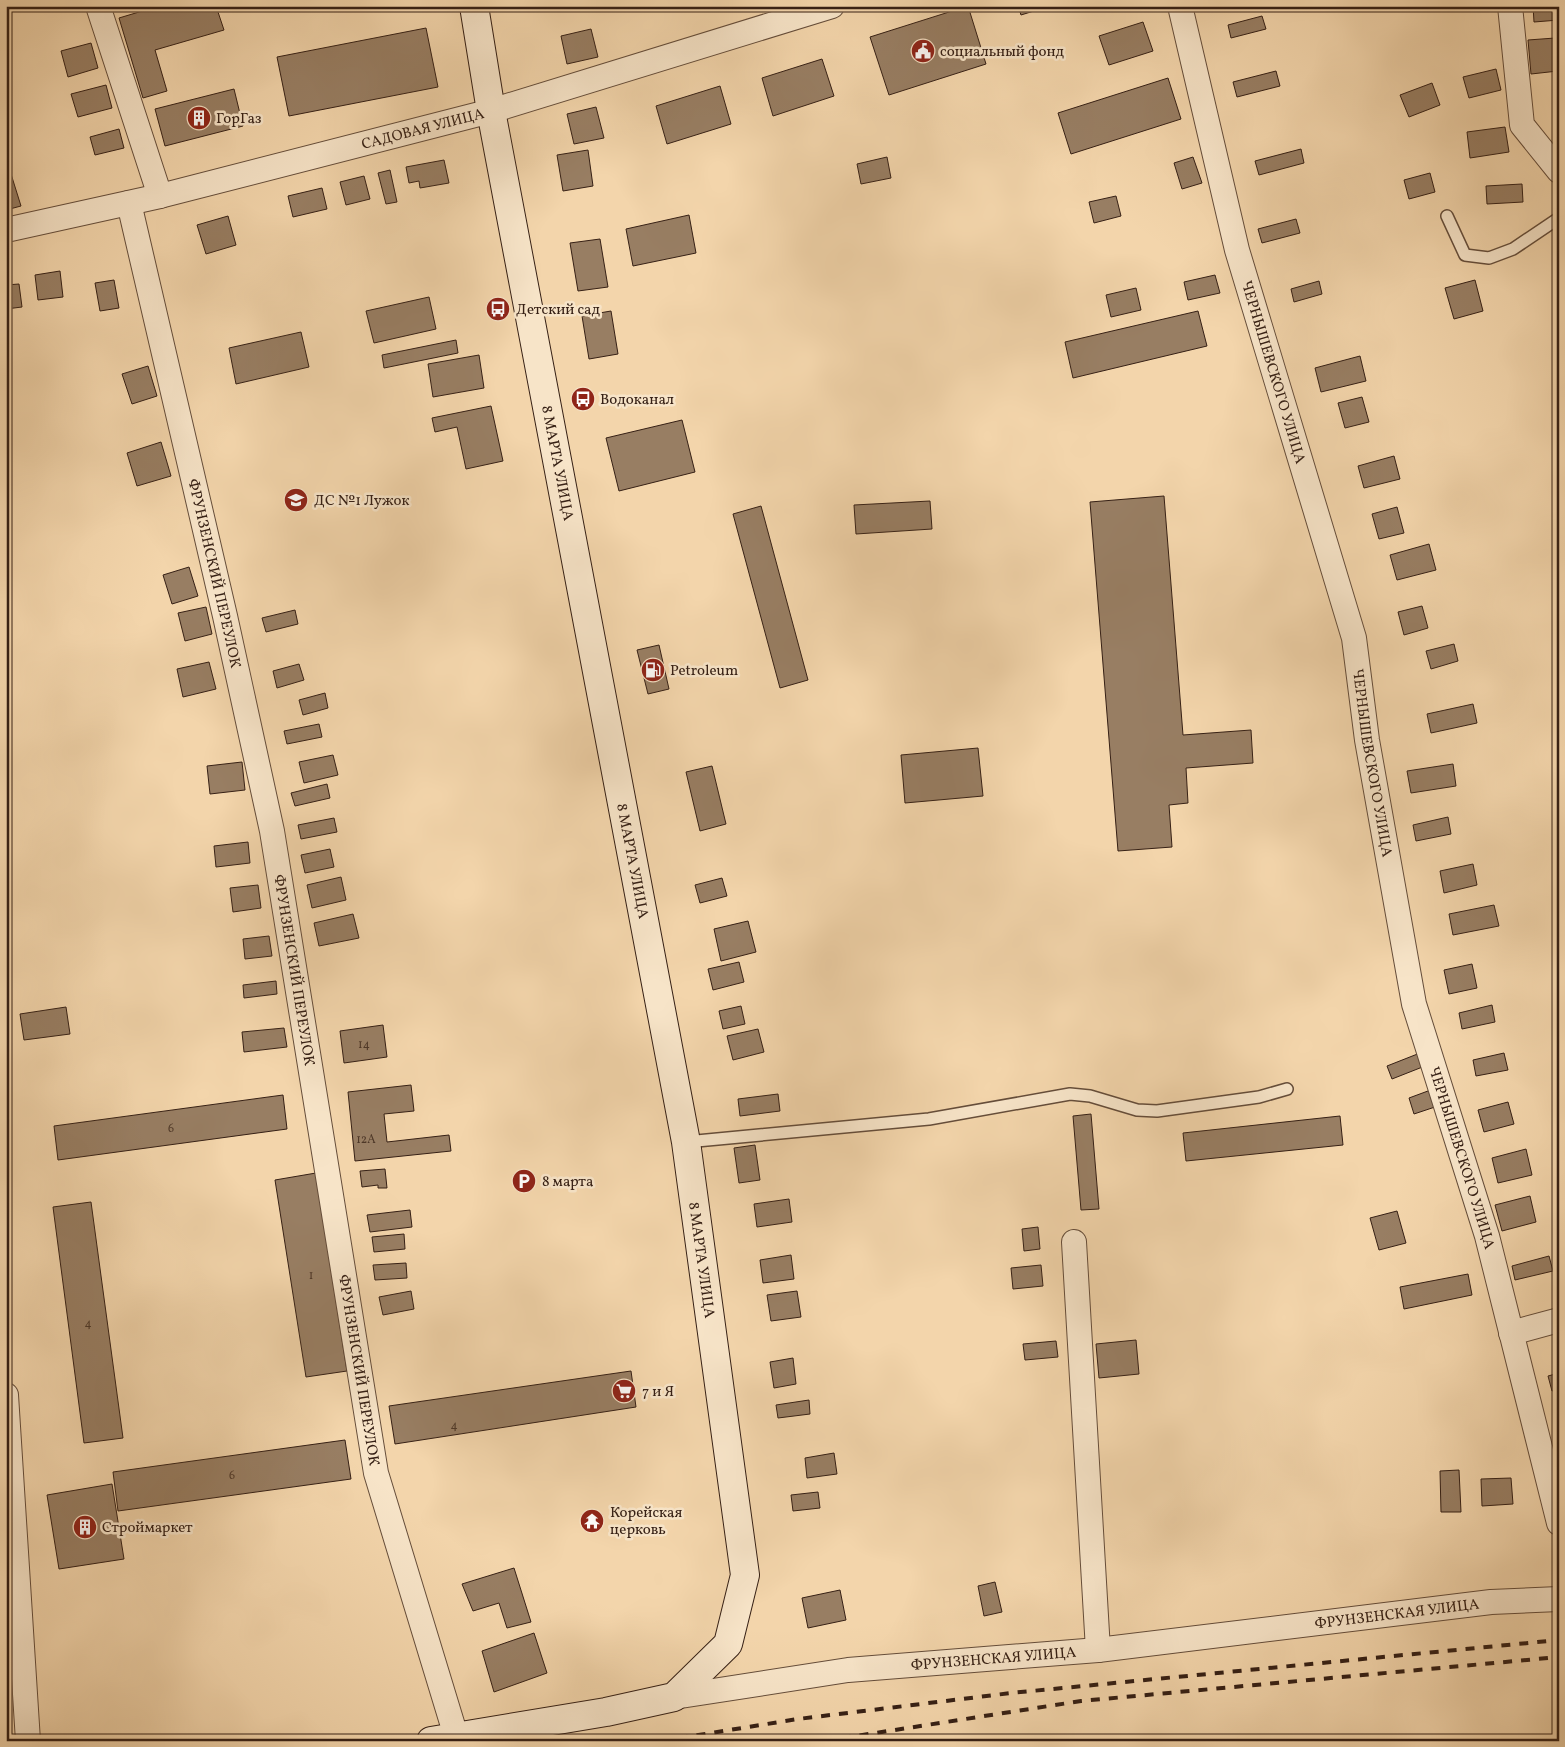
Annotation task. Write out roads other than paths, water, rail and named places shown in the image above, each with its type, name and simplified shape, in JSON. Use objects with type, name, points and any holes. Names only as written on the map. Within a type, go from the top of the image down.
[{"type":"street","points":[[98,6],[160,196]]},
{"type":"street","name":"8 МАРТА УЛИЦА","points":[[474,6],[491,111],[686,1142],[746,1576],[728,1644],[674,1697]]},
{"type":"street","name":"САДОВАЯ УЛИЦА","points":[[6,230],[160,196],[491,111],[832,6]]},
{"type":"street","name":"ЧЕРНЫШЕВСКОГО УЛИЦА","points":[[1180,6],[1237,250],[1354,638],[1367,740],[1414,1004],[1487,1236],[1559,1523]]},
{"type":"street","points":[[1510,6],[1522,125],[1559,172]]},
{"type":"street","name":"ФРУНЗЕНСКИЙ ПЕРЕУЛОК","points":[[129,203],[225,616],[272,831],[376,1473],[444,1738]]},
{"type":"street","points":[[1074,1242],[1098,1650]]},
{"type":"street","points":[[1512,1333],[1559,1320]]},
{"type":"street","points":[[6,1395],[28,1741]]},
{"type":"street","name":"ФРУНЗЕНСКАЯ УЛИЦА","points":[[444,1738],[606,1712],[674,1697],[848,1670],[1098,1650],[1491,1602],[1559,1599]]},
{"type":"lane","points":[[1447,216],[1465,255],[1489,258],[1513,249],[1559,218]]},
{"type":"lane","points":[[686,1142],[929,1119],[1070,1094],[1090,1096],[1137,1110],[1157,1111],[1259,1097],[1287,1089]]},
{"type":"railway","points":[[661,1741],[798,1719],[1011,1693],[1559,1640]]},
{"type":"railway","points":[[824,1741],[1081,1701],[1559,1657]]},
{"type":"place","name":"социальный фонд","points":[[923,51]]},
{"type":"place","name":"ГорГаз","points":[[199,118]]},
{"type":"place","name":"Детский сад","points":[[498,309]]},
{"type":"place","name":"Водоканал","points":[[583,399]]},
{"type":"place","name":"ДС №1 Лужок","points":[[296,500]]},
{"type":"place","name":"Petroleum","points":[[653,670]]},
{"type":"place","name":"8 марта","points":[[524,1181]]},
{"type":"place","name":"7 и Я","points":[[624,1391]]},
{"type":"place","name":"Корейская церковь","points":[[592,1521]]},
{"type":"place","name":"Строймаркет","points":[[85,1527]]}]
